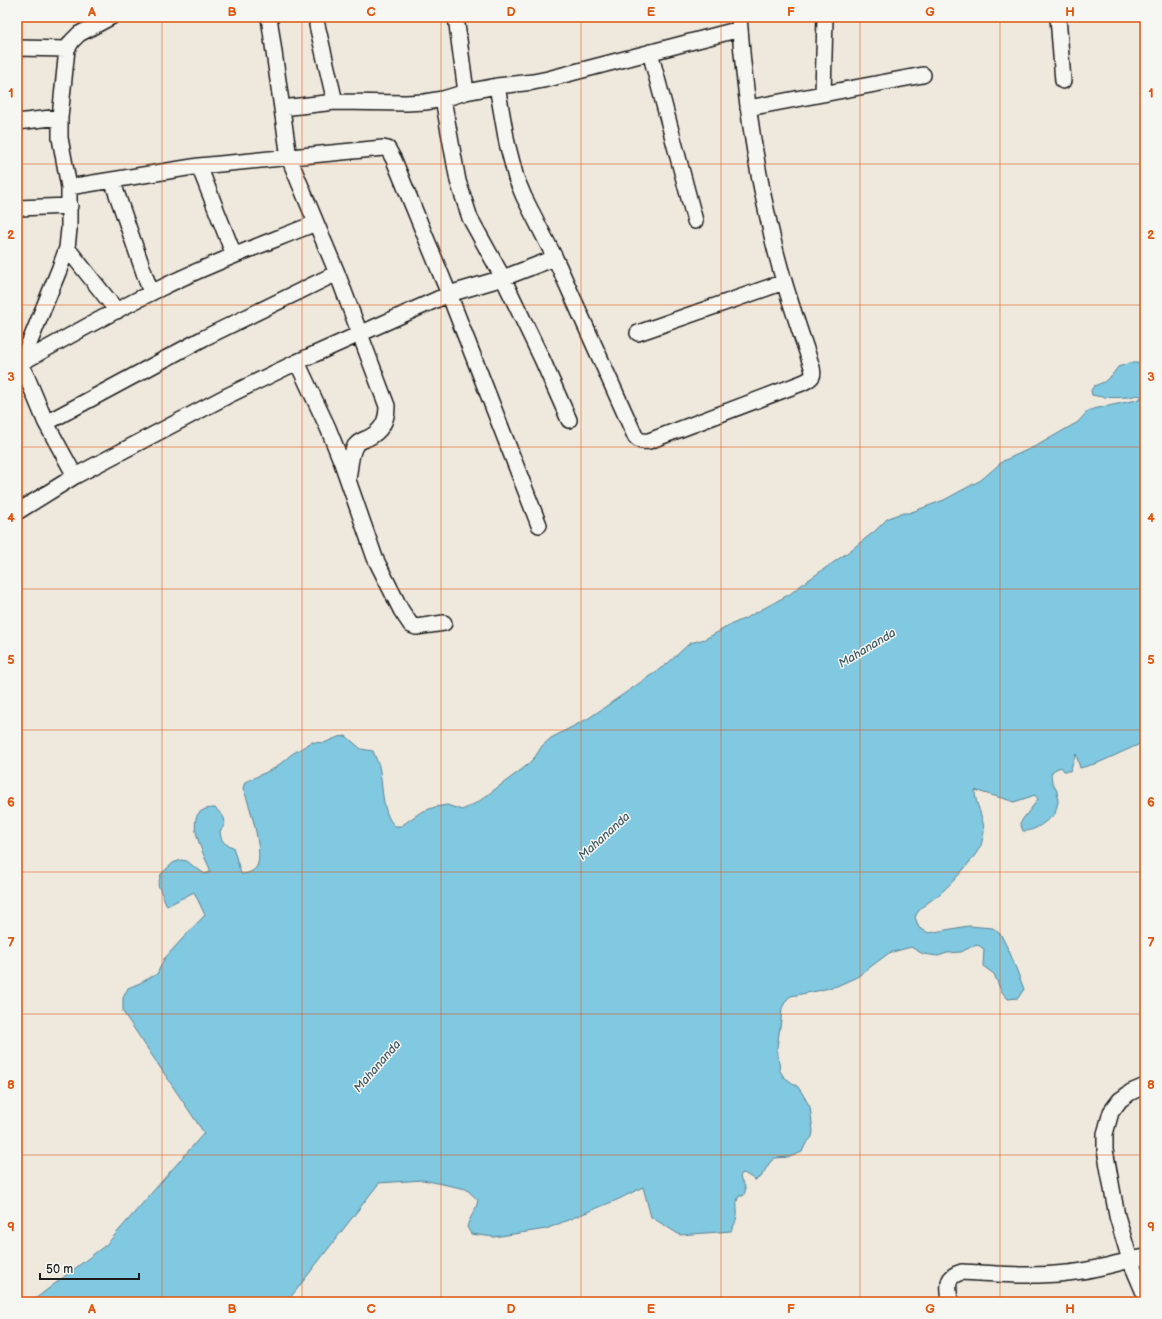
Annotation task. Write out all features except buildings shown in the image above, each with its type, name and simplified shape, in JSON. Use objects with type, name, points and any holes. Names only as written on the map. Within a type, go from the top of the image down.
[{"type":"street","points":[[75,476],[46,423],[18,365],[67,248],[70,206],[69,187],[60,138],[60,117],[68,49],[72,41],[79,34],[111,17]]},
{"type":"street","points":[[269,17],[289,158],[337,273],[387,406],[387,414],[384,425],[380,431],[360,441],[353,450],[348,479]]},
{"type":"street","points":[[456,17],[466,92]]},
{"type":"street","points":[[823,94],[825,17]]},
{"type":"street","points":[[1058,17],[1063,81]]},
{"type":"street","points":[[282,108],[335,102],[406,103],[443,100],[466,92],[497,86],[548,79],[650,52],[739,23],[748,108],[759,179],[784,282],[811,364],[813,376],[809,380],[802,383],[643,442],[638,440],[555,258],[516,178],[507,143],[497,86]]},
{"type":"street","points":[[317,25],[335,102]]},
{"type":"street","points":[[17,48],[68,49]]},
{"type":"street","points":[[650,52],[695,221]]},
{"type":"street","points":[[748,108],[923,75]]},
{"type":"street","points":[[443,100],[458,181],[464,202],[476,230],[503,278],[542,359],[569,420]]},
{"type":"street","points":[[17,122],[60,117]]},
{"type":"street","points":[[69,187],[198,166],[383,148],[388,149],[394,160],[449,294],[539,525]]},
{"type":"street","points":[[198,166],[234,255]]},
{"type":"street","points":[[112,180],[152,293]]},
{"type":"street","points":[[17,208],[70,206]]},
{"type":"street","points":[[18,365],[152,293],[234,255],[316,224]]},
{"type":"street","points":[[67,248],[116,311]]},
{"type":"street","points":[[17,512],[75,476],[227,396],[297,362],[449,294],[503,278],[555,258]]},
{"type":"street","points":[[46,423],[204,338],[337,273]]},
{"type":"street","points":[[638,333],[784,282]]},
{"type":"street","points":[[297,362],[328,428],[348,479],[375,558],[404,615],[411,625],[416,627],[444,623]]},
{"type":"street","points":[[1145,1086],[1131,1092],[1120,1100],[1111,1112],[1105,1134],[1105,1150],[1116,1216],[1130,1260],[1145,1295]]},
{"type":"street","points":[[950,1302],[949,1281],[955,1274],[962,1272],[1019,1276],[1046,1275],[1085,1271],[1145,1257]]},
{"type":"water","name":"Mahananda","points":[[1130,363],[1137,363],[1141,365],[1143,375],[1145,374],[1145,741],[1098,763],[1080,768],[1076,754],[1070,771],[1064,771],[1061,767],[1054,770],[1051,774],[1052,782],[1057,791],[1058,802],[1055,814],[1040,826],[1032,830],[1023,831],[1020,823],[1038,799],[1035,795],[1014,802],[975,790],[976,801],[984,826],[981,846],[957,877],[942,892],[923,906],[915,917],[919,928],[929,933],[968,926],[993,928],[1001,935],[1010,953],[1024,989],[1018,998],[1008,999],[1001,991],[994,974],[983,966],[984,949],[978,945],[961,952],[947,953],[938,956],[923,954],[911,947],[889,953],[857,977],[837,986],[791,996],[787,999],[782,1008],[777,1047],[780,1071],[784,1077],[798,1087],[810,1107],[813,1131],[812,1137],[805,1145],[802,1152],[790,1157],[775,1158],[770,1162],[761,1177],[755,1180],[744,1173],[741,1174],[740,1178],[744,1184],[745,1191],[743,1196],[739,1196],[737,1200],[737,1218],[731,1231],[680,1235],[651,1217],[643,1187],[619,1199],[546,1229],[494,1237],[471,1234],[467,1227],[478,1200],[466,1189],[423,1180],[379,1183],[287,1302],[31,1302],[107,1244],[204,1133],[123,1012],[123,998],[128,988],[157,974],[164,959],[205,915],[194,892],[167,906],[158,885],[161,874],[173,863],[181,860],[187,861],[205,874],[210,872],[195,826],[196,819],[200,812],[206,809],[215,808],[223,816],[225,821],[220,831],[222,840],[225,844],[233,847],[241,874],[252,871],[257,866],[259,850],[255,827],[243,788],[245,782],[275,768],[292,754],[312,742],[324,743],[338,737],[346,736],[361,749],[373,751],[379,766],[383,798],[387,814],[390,821],[395,826],[401,826],[421,812],[435,807],[447,805],[462,810],[478,802],[525,767],[535,757],[542,746],[551,738],[589,718],[667,664],[690,643],[705,639],[790,594],[847,553],[875,531],[887,519],[901,513],[909,513],[944,500],[981,480],[1003,461],[1038,445],[1078,422],[1088,411],[1141,398],[1141,396],[1138,395],[1114,398],[1092,395],[1091,390],[1094,386],[1104,382],[1118,367]]}]
